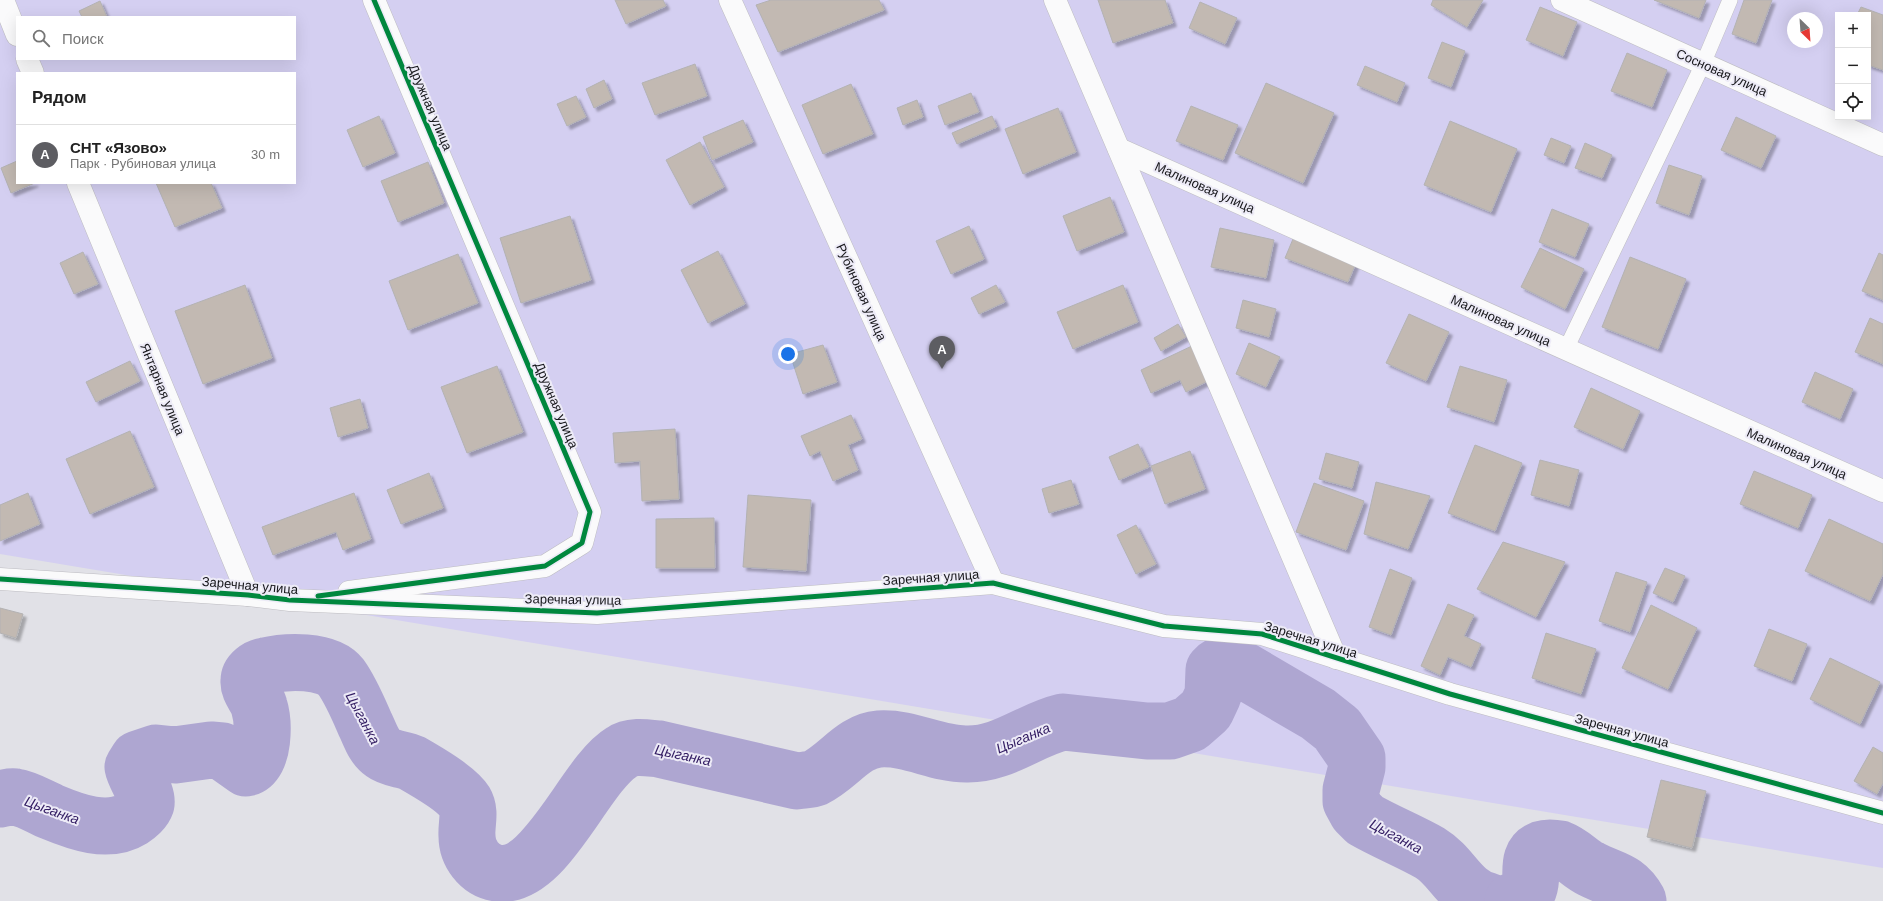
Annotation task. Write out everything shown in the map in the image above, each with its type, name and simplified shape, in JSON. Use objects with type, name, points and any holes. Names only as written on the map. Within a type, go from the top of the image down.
[{"type":"street","points":[[3,0],[16,32]]},
{"type":"street","name":"Дружная улица","points":[[290,600],[545,566],[582,543],[590,512],[374,0]]},
{"type":"street","name":"Рубиновая улица","points":[[730,0],[993,583]]},
{"type":"street","points":[[1055,0],[1336,658]]},
{"type":"street","name":"Сосновая улица","points":[[1562,0],[1883,145]]},
{"type":"street","points":[[27,60],[33,72]]},
{"type":"street","name":"Малиновая улица","points":[[1119,148],[1883,491]]},
{"type":"street","name":"Янтарная улица","points":[[78,184],[248,595]]},
{"type":"street","name":"Заречная улица","points":[[0,579],[248,595],[290,600],[597,613],[993,583],[1164,626],[1262,634],[1450,694],[1883,813]]},
{"type":"lane","points":[[1566,349],[1703,64],[1730,0]]},
{"type":"shaded area","points":[[0,0],[1883,0],[1883,868],[0,554]]},
{"type":"building","points":[[615,0],[663,0],[666,6],[626,24]]},
{"type":"building","points":[[771,0],[879,0],[884,10],[778,52],[756,5]]},
{"type":"building","points":[[1098,0],[1165,0],[1173,23],[1113,43]]},
{"type":"building","points":[[1433,0],[1483,0],[1467,27],[1431,5]]},
{"type":"building","points":[[1654,0],[1706,0],[1699,18]]},
{"type":"building","points":[[1744,0],[1772,0],[1756,43],[1732,34]]},
{"type":"building","points":[[100,1],[107,16],[82,16],[79,11]]},
{"type":"building","points":[[1200,2],[1237,18],[1225,44],[1189,28]]},
{"type":"building","points":[[1540,7],[1577,22],[1563,56],[1526,40]]},
{"type":"building","points":[[1861,7],[1883,15],[1883,70],[1871,66],[1871,12],[1858,12]]},
{"type":"building","points":[[1442,42],[1465,51],[1451,87],[1428,78]]},
{"type":"building","points":[[1627,53],[1667,70],[1652,107],[1611,91]]},
{"type":"building","points":[[695,64],[707,96],[655,115],[642,83]]},
{"type":"building","points":[[1365,66],[1405,83],[1397,102],[1357,85]]},
{"type":"building","points":[[604,80],[612,99],[594,108],[586,89]]},
{"type":"building","points":[[1266,83],[1334,113],[1303,183],[1235,153]]},
{"type":"building","points":[[851,84],[873,134],[823,154],[802,105]]},
{"type":"building","points":[[971,93],[979,112],[945,125],[938,106]]},
{"type":"building","points":[[576,96],[586,117],[567,126],[557,104]]},
{"type":"building","points":[[917,100],[923,117],[903,125],[897,108]]},
{"type":"building","points":[[1191,106],[1238,125],[1223,160],[1176,141]]},
{"type":"building","points":[[1058,108],[1076,152],[1023,174],[1005,129]]},
{"type":"building","points":[[379,116],[395,153],[363,167],[347,130]]},
{"type":"building","points":[[992,116],[997,127],[957,144],[952,133]]},
{"type":"building","points":[[1736,117],[1776,136],[1761,168],[1721,150]]},
{"type":"building","points":[[743,120],[753,142],[712,160],[703,137]]},
{"type":"building","points":[[1450,121],[1517,149],[1491,212],[1424,185]]},
{"type":"building","points":[[1551,138],[1571,146],[1564,163],[1544,155]]},
{"type":"building","points":[[700,142],[724,187],[690,205],[666,160]]},
{"type":"building","points":[[1585,143],[1612,155],[1602,178],[1575,168]]},
{"type":"building","points":[[16,161],[16,184],[33,184],[11,193],[1,168]]},
{"type":"building","points":[[428,162],[444,203],[398,222],[381,181]]},
{"type":"building","points":[[1669,165],[1702,176],[1689,215],[1656,203]]},
{"type":"building","points":[[156,184],[211,184],[222,208],[175,227]]},
{"type":"building","points":[[1110,197],[1124,232],[1077,251],[1063,216]]},
{"type":"building","points":[[1552,209],[1589,224],[1575,257],[1539,242]]},
{"type":"building","points":[[570,216],[591,280],[521,303],[500,238]]},
{"type":"building","points":[[969,226],[984,259],[951,274],[936,241]]},
{"type":"building","points":[[1220,228],[1274,240],[1266,278],[1211,267]]},
{"type":"building","points":[[1293,239],[1356,263],[1348,282],[1285,258]]},
{"type":"building","points":[[1540,248],[1584,269],[1565,309],[1521,287]]},
{"type":"building","points":[[718,251],[745,304],[708,323],[681,270]]},
{"type":"building","points":[[83,252],[98,284],[74,294],[60,263]]},
{"type":"building","points":[[1879,253],[1883,255],[1883,300],[1862,291]]},
{"type":"building","points":[[458,254],[478,303],[408,330],[389,281]]},
{"type":"building","points":[[1630,257],[1686,279],[1658,349],[1602,327]]},
{"type":"building","points":[[245,285],[272,358],[203,384],[175,311]]},
{"type":"building","points":[[996,285],[1005,302],[979,314],[971,298]]},
{"type":"building","points":[[1123,285],[1138,322],[1073,349],[1057,312]]},
{"type":"building","points":[[1243,300],[1276,309],[1269,337],[1236,328]]},
{"type":"building","points":[[1409,314],[1449,332],[1426,381],[1386,363]]},
{"type":"building","points":[[1870,318],[1883,324],[1883,364],[1855,352]]},
{"type":"building","points":[[1178,324],[1186,337],[1161,351],[1154,338]]},
{"type":"building","points":[[1249,343],[1280,357],[1266,387],[1236,374]]},
{"type":"building","points":[[823,345],[837,382],[803,394],[790,354]]},
{"type":"building","points":[[1194,345],[1210,380],[1186,392],[1180,380],[1151,393],[1141,370]]},
{"type":"building","points":[[130,361],[140,381],[96,402],[86,382]]},
{"type":"building","points":[[497,366],[523,432],[467,453],[441,387]]},
{"type":"building","points":[[1460,366],[1507,380],[1494,422],[1447,407]]},
{"type":"building","points":[[1815,372],[1853,389],[1840,419],[1802,402]]},
{"type":"building","points":[[1591,388],[1640,411],[1623,449],[1574,427]]},
{"type":"building","points":[[360,399],[368,428],[338,437],[330,408]]},
{"type":"building","points":[[851,415],[862,439],[848,445],[858,470],[833,481],[820,451],[810,456],[801,436]]},
{"type":"building","points":[[675,429],[679,499],[642,501],[640,461],[615,463],[613,433]]},
{"type":"building","points":[[130,431],[154,487],[90,514],[66,459]]},
{"type":"building","points":[[1138,444],[1149,467],[1119,480],[1109,457]]},
{"type":"building","points":[[1475,445],[1522,463],[1495,531],[1448,513]]},
{"type":"building","points":[[1190,451],[1205,489],[1165,504],[1151,466]]},
{"type":"building","points":[[1326,453],[1359,462],[1352,488],[1319,479]]},
{"type":"building","points":[[1540,460],[1579,470],[1569,506],[1531,495]]},
{"type":"building","points":[[1754,471],[1812,495],[1798,528],[1740,504]]},
{"type":"building","points":[[429,473],[443,508],[401,524],[387,490]]},
{"type":"building","points":[[1071,480],[1079,504],[1049,513],[1042,489]]},
{"type":"building","points":[[1376,482],[1430,496],[1408,549],[1364,534]]},
{"type":"building","points":[[1314,483],[1364,501],[1346,550],[1296,532]]},
{"type":"building","points":[[28,493],[40,524],[0,541],[0,505]]},
{"type":"building","points":[[354,493],[371,539],[343,550],[336,532],[273,555],[262,527]]},
{"type":"building","points":[[748,495],[811,500],[806,571],[743,567]]},
{"type":"building","points":[[714,518],[715,568],[656,568],[656,519]]},
{"type":"building","points":[[1829,519],[1883,544],[1883,574],[1870,601],[1805,571]]},
{"type":"building","points":[[1136,525],[1156,564],[1136,574],[1117,535]]},
{"type":"building","points":[[1503,542],[1565,562],[1536,617],[1477,589]]},
{"type":"building","points":[[1665,568],[1685,576],[1673,602],[1653,593]]},
{"type":"building","points":[[1390,569],[1412,578],[1391,635],[1369,627]]},
{"type":"building","points":[[1616,572],[1647,582],[1630,632],[1599,621]]},
{"type":"building","points":[[1448,604],[1474,615],[1464,636],[1481,644],[1471,667],[1448,657],[1440,675],[1421,666]]},
{"type":"building","points":[[1651,605],[1697,628],[1668,689],[1622,668]]},
{"type":"building","points":[[0,608],[23,614],[16,638],[0,633]]},
{"type":"building","points":[[1769,629],[1807,644],[1792,681],[1754,666]]},
{"type":"building","points":[[1546,633],[1596,649],[1581,694],[1532,678]]},
{"type":"building","points":[[1830,658],[1880,682],[1860,724],[1810,699]]},
{"type":"building","points":[[1873,747],[1883,753],[1883,783],[1877,794],[1854,781]]},
{"type":"building","points":[[1661,780],[1706,791],[1692,848],[1647,837]]},
{"type":"waterway","name":"Цыганка","points":[[0,799],[12,797],[20,798],[61,816],[92,825],[113,826],[123,823],[138,815],[146,804],[145,795],[133,767],[138,759],[156,753],[175,755],[211,750],[222,751],[246,768],[252,765],[260,750],[262,741],[262,722],[259,706],[249,684],[249,678],[254,671],[274,664],[316,664],[335,671],[341,677],[354,700],[372,740],[383,753],[390,757],[412,763],[441,781],[461,797],[468,810],[467,836],[469,849],[475,860],[485,868],[497,873],[515,871],[532,861],[564,824],[593,782],[608,764],[622,752],[630,748],[659,749],[797,781],[815,778],[831,768],[861,744],[879,739],[901,740],[944,751],[966,754],[992,751],[1063,722],[1147,731],[1170,731],[1190,724],[1206,710],[1213,695],[1214,670],[1222,664],[1227,664],[1236,666],[1318,714],[1337,729],[1357,758],[1357,767],[1351,790],[1351,801],[1357,812],[1365,820],[1381,829],[1430,853],[1445,865],[1470,893],[1478,898],[1488,901]]},
{"type":"waterway","name":"Цыганка","points":[[1513,901],[1526,893],[1529,888],[1531,866],[1534,856],[1542,849],[1549,848],[1565,851],[1587,867],[1618,881],[1629,888],[1638,901]]},
{"type":"cycle path","points":[[318,596],[545,566],[582,543],[590,512],[374,0]]},
{"type":"cycle path","points":[[0,579],[248,595],[290,600],[597,613],[993,583],[1164,626],[1262,634],[1450,694],[1883,813]]},
{"type":"place","name":"СНТ «Язово»","points":[[942,369]]}]
